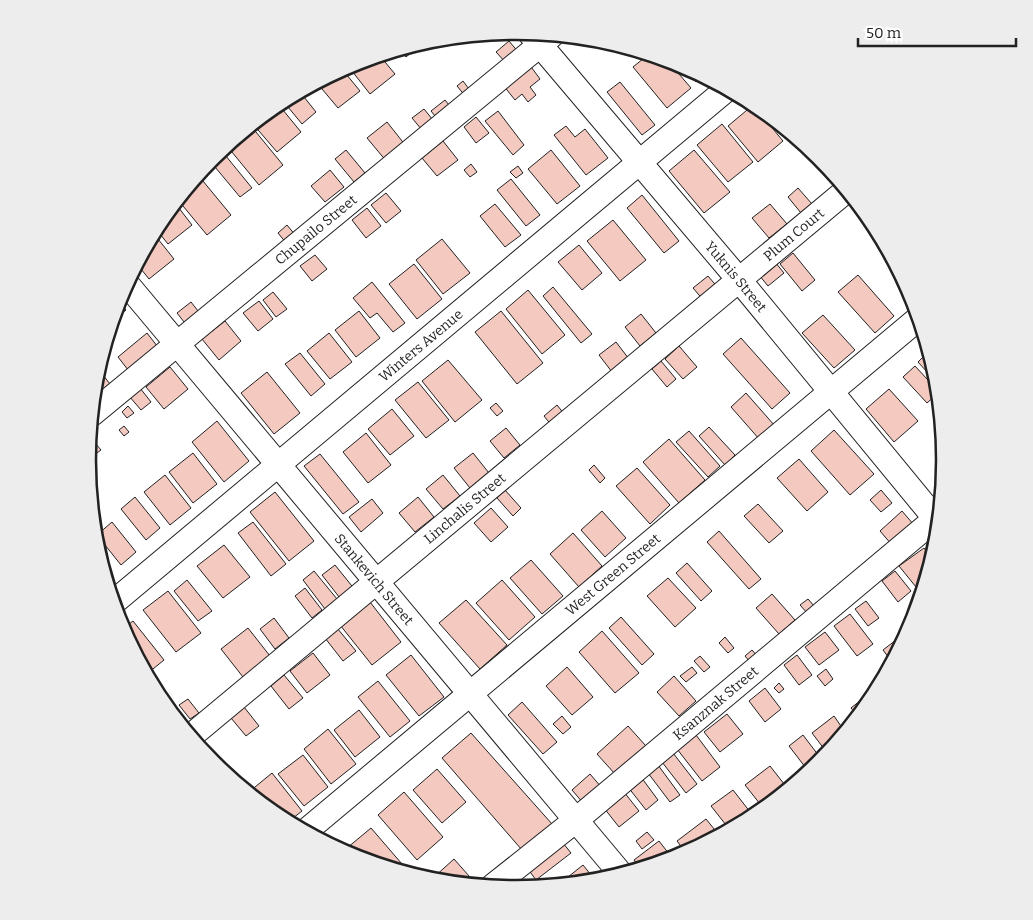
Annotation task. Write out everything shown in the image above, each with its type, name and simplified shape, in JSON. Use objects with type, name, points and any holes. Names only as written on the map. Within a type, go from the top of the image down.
[{"type":"street","name":"Chupailo Street","points":[[100,408],[537,41]]},
{"type":"street","name":"Yuknis Street","points":[[544,41],[639,162],[933,513]]},
{"type":"street","name":"Winters Avenue","points":[[120,597],[722,93]]},
{"type":"street","name":"Plum Court","points":[[740,281],[842,194]]},
{"type":"street","name":"Linchalis Street","points":[[196,732],[740,281]]},
{"type":"street","name":"Stankevich Street","points":[[132,290],[616,868]]},
{"type":"street","name":"West Green Street","points":[[311,827],[913,323]]},
{"type":"street","name":"Ksanznak Street","points":[[501,879],[576,820],[931,525]]},
{"type":"building","points":[[509,41],[519,53],[506,63],[496,52]]},
{"type":"building","points":[[643,59],[652,62],[677,72],[691,88],[667,108],[633,67]]},
{"type":"building","points":[[384,61],[395,74],[370,94],[354,73]]},
{"type":"building","points":[[529,64],[540,79],[530,87],[536,95],[528,102],[522,94],[515,100],[503,85]]},
{"type":"building","points":[[348,76],[360,91],[338,108],[321,88]]},
{"type":"building","points":[[463,81],[472,93],[466,97],[457,86]]},
{"type":"building","points":[[620,82],[655,125],[642,135],[607,92]]},
{"type":"building","points":[[304,97],[316,112],[302,124],[288,107]]},
{"type":"building","points":[[445,100],[453,110],[439,121],[431,111]]},
{"type":"building","points":[[424,109],[433,120],[422,130],[412,118]]},
{"type":"building","points":[[748,109],[770,126],[783,141],[758,162],[728,126]]},
{"type":"building","points":[[283,111],[301,132],[277,152],[258,130]]},
{"type":"building","points":[[498,111],[524,145],[513,155],[485,121]]},
{"type":"building","points":[[476,117],[489,133],[476,143],[464,127]]},
{"type":"building","points":[[387,122],[406,146],[387,162],[367,138]]},
{"type":"building","points":[[722,124],[753,162],[728,182],[697,145]]},
{"type":"building","points":[[566,126],[575,137],[585,129],[608,158],[586,175],[554,135]]},
{"type":"building","points":[[255,131],[283,165],[259,185],[232,152]]},
{"type":"building","points":[[443,141],[458,160],[437,176],[422,158]]},
{"type":"building","points":[[346,150],[365,173],[354,182],[335,159]]},
{"type":"building","points":[[551,150],[580,186],[557,204],[528,169]]},
{"type":"building","points":[[694,150],[730,192],[704,213],[669,171]]},
{"type":"building","points":[[227,157],[252,188],[240,197],[216,168]]},
{"type":"building","points":[[471,164],[477,172],[470,177],[464,170]]},
{"type":"building","points":[[518,166],[523,173],[516,178],[510,172]]},
{"type":"building","points":[[330,170],[344,187],[325,202],[311,186]]},
{"type":"building","points":[[511,179],[540,215],[526,226],[497,190]]},
{"type":"building","points":[[203,181],[231,215],[207,235],[182,205]]},
{"type":"building","points":[[798,188],[812,204],[801,213],[788,197]]},
{"type":"building","points":[[386,193],[401,211],[386,223],[371,205]]},
{"type":"building","points":[[642,195],[679,241],[664,253],[627,208]]},
{"type":"building","points":[[495,204],[521,235],[505,247],[480,216]]},
{"type":"building","points":[[770,204],[787,224],[769,238],[752,218]]},
{"type":"building","points":[[367,208],[381,226],[366,238],[352,220]]},
{"type":"building","points":[[180,209],[192,225],[168,244],[162,236]]},
{"type":"building","points":[[613,220],[646,260],[620,281],[587,241]]},
{"type":"building","points":[[287,225],[296,236],[287,244],[278,233]]},
{"type":"building","points":[[442,239],[470,273],[443,294],[416,260]]},
{"type":"building","points":[[159,240],[174,259],[149,279],[142,270]]},
{"type":"building","points":[[579,245],[602,273],[582,290],[558,262]]},
{"type":"building","points":[[793,253],[815,280],[802,291],[780,264]]},
{"type":"building","points":[[315,255],[327,269],[312,281],[300,266]]},
{"type":"building","points":[[775,262],[784,273],[768,286],[759,275]]},
{"type":"building","points":[[414,264],[442,299],[417,319],[389,284]]},
{"type":"building","points":[[858,275],[894,316],[875,333],[838,292]]},
{"type":"building","points":[[708,276],[720,290],[705,302],[693,288]]},
{"type":"building","points":[[372,282],[405,323],[393,332],[377,313],[370,318],[353,298]]},
{"type":"building","points":[[553,287],[592,334],[581,343],[543,296]]},
{"type":"building","points":[[528,290],[565,335],[542,354],[506,309]]},
{"type":"building","points":[[273,292],[287,309],[276,317],[263,300]]},
{"type":"building","points":[[259,301],[273,319],[258,331],[243,313]]},
{"type":"building","points":[[191,302],[202,316],[188,327],[177,313]]},
{"type":"building","points":[[359,311],[380,338],[356,357],[335,330]]},
{"type":"building","points":[[501,311],[543,363],[517,384],[475,332]]},
{"type":"building","points":[[641,314],[656,333],[640,346],[625,327]]},
{"type":"building","points":[[823,315],[855,350],[834,368],[802,333]]},
{"type":"building","points":[[225,321],[241,341],[219,360],[202,339]]},
{"type":"building","points":[[147,333],[161,351],[132,375],[118,357]]},
{"type":"building","points":[[329,333],[352,362],[330,379],[307,351]]},
{"type":"building","points":[[741,338],[790,393],[772,409],[723,354]]},
{"type":"building","points":[[616,342],[629,359],[612,372],[599,355]]},
{"type":"building","points":[[679,346],[697,367],[683,379],[665,359]]},
{"type":"building","points":[[300,353],[325,384],[311,396],[285,364]]},
{"type":"building","points":[[923,357],[927,371],[918,362]]},
{"type":"building","points":[[448,360],[482,400],[455,422],[422,381]]},
{"type":"building","points":[[661,361],[676,379],[667,387],[652,369]]},
{"type":"building","points":[[915,366],[928,381],[932,399],[927,403],[903,377]]},
{"type":"building","points":[[170,367],[188,389],[164,409],[146,387]]},
{"type":"building","points":[[267,372],[300,413],[274,434],[241,393]]},
{"type":"building","points":[[105,378],[114,389],[101,400]]},
{"type":"building","points":[[418,382],[449,420],[426,438],[395,400]]},
{"type":"building","points":[[140,388],[151,402],[141,410],[129,396]]},
{"type":"building","points":[[889,389],[918,421],[894,442],[866,409]]},
{"type":"building","points":[[746,393],[775,426],[760,440],[731,407]]},
{"type":"building","points":[[496,403],[503,411],[497,416],[490,408]]},
{"type":"building","points":[[557,405],[565,415],[552,426],[544,416]]},
{"type":"building","points":[[128,406],[134,413],[127,418],[122,412]]},
{"type":"building","points":[[392,409],[414,436],[390,455],[368,429]]},
{"type":"building","points":[[217,421],[249,461],[224,482],[192,442]]},
{"type":"building","points":[[124,426],[129,432],[124,436],[119,430]]},
{"type":"building","points":[[709,427],[735,455],[725,465],[699,436]]},
{"type":"building","points":[[506,428],[520,445],[504,458],[490,441]]},
{"type":"building","points":[[834,430],[874,474],[850,495],[811,451]]},
{"type":"building","points":[[689,431],[720,466],[708,477],[676,442]]},
{"type":"building","points":[[366,433],[391,465],[368,483],[343,452]]},
{"type":"building","points":[[669,439],[705,480],[679,503],[643,462]]},
{"type":"building","points":[[97,445],[101,450],[96,453]]},
{"type":"building","points":[[193,453],[217,484],[193,503],[169,472]]},
{"type":"building","points":[[473,453],[489,473],[470,488],[454,468]]},
{"type":"building","points":[[320,454],[359,502],[343,514],[304,466]]},
{"type":"building","points":[[799,459],[828,492],[807,511],[777,478]]},
{"type":"building","points":[[594,465],[605,478],[600,483],[589,470]]},
{"type":"building","points":[[637,468],[670,505],[650,524],[616,486]]},
{"type":"building","points":[[165,475],[191,508],[170,525],[144,492]]},
{"type":"building","points":[[443,475],[460,496],[443,509],[426,489]]},
{"type":"building","points":[[505,490],[521,508],[513,516],[497,498]]},
{"type":"building","points":[[881,490],[892,503],[881,512],[870,500]]},
{"type":"building","points":[[275,492],[314,541],[289,561],[250,512]]},
{"type":"building","points":[[135,497],[160,528],[146,540],[121,509]]},
{"type":"building","points":[[418,497],[434,517],[415,532],[399,513]]},
{"type":"building","points":[[372,499],[383,513],[361,532],[349,517]]},
{"type":"building","points":[[758,504],[783,531],[769,543],[744,516]]},
{"type":"building","points":[[491,508],[508,527],[491,542],[474,523]]},
{"type":"building","points":[[602,511],[626,538],[605,557],[581,530]]},
{"type":"building","points":[[902,511],[914,525],[892,545],[880,531]]},
{"type":"building","points":[[112,522],[136,552],[121,565],[106,546],[103,530]]},
{"type":"building","points":[[253,522],[286,564],[271,576],[238,533]]},
{"type":"building","points":[[719,531],[761,579],[749,589],[707,542]]},
{"type":"building","points":[[573,533],[602,566],[579,587],[550,554]]},
{"type":"building","points":[[224,545],[250,577],[223,598],[197,566]]},
{"type":"building","points":[[924,548],[926,551],[916,587],[899,566]]},
{"type":"building","points":[[531,560],[563,596],[542,614],[510,578]]},
{"type":"building","points":[[687,563],[712,591],[701,601],[676,573]]},
{"type":"building","points":[[335,565],[356,591],[343,602],[322,575]]},
{"type":"building","points":[[314,571],[337,599],[325,609],[303,580]]},
{"type":"building","points":[[895,571],[911,591],[898,602],[882,581]]},
{"type":"building","points":[[668,578],[696,608],[675,627],[647,596]]},
{"type":"building","points":[[187,580],[212,611],[198,621],[174,591]]},
{"type":"building","points":[[502,580],[535,617],[509,640],[476,603]]},
{"type":"building","points":[[305,588],[322,610],[312,618],[295,596]]},
{"type":"building","points":[[168,591],[201,633],[176,652],[143,610]]},
{"type":"building","points":[[772,594],[795,620],[779,634],[756,608]]},
{"type":"building","points":[[808,599],[815,607],[808,614],[800,605]]},
{"type":"building","points":[[466,600],[507,645],[480,669],[439,623]]},
{"type":"building","points":[[866,601],[879,618],[868,626],[855,609]]},
{"type":"building","points":[[370,602],[401,642],[372,665],[340,625]]},
{"type":"building","points":[[850,614],[873,644],[857,656],[834,626]]},
{"type":"building","points":[[621,617],[654,654],[642,665],[609,628]]},
{"type":"building","points":[[274,618],[289,638],[275,649],[260,629]]},
{"type":"building","points":[[133,621],[164,660],[153,669],[140,646],[129,624]]},
{"type":"building","points":[[248,628],[270,656],[243,677],[221,649]]},
{"type":"building","points":[[337,628],[356,651],[343,661],[325,638]]},
{"type":"building","points":[[602,631],[639,673],[615,693],[579,652]]},
{"type":"building","points":[[825,632],[839,650],[819,665],[805,647]]},
{"type":"building","points":[[725,637],[734,648],[728,653],[719,643]]},
{"type":"building","points":[[896,640],[888,656],[883,650]]},
{"type":"building","points":[[752,650],[758,657],[751,663],[745,656]]},
{"type":"building","points":[[313,653],[330,675],[307,693],[290,671]]},
{"type":"building","points":[[411,655],[444,697],[419,716],[386,675]]},
{"type":"building","points":[[797,655],[812,675],[799,685],[784,665]]},
{"type":"building","points":[[700,656],[710,667],[704,672],[694,661]]},
{"type":"building","points":[[567,667],[593,697],[572,715],[546,686]]},
{"type":"building","points":[[692,667],[697,673],[686,682],[680,676]]},
{"type":"building","points":[[826,669],[833,679],[825,686],[817,676]]},
{"type":"building","points":[[284,675],[303,698],[289,709],[271,686]]},
{"type":"building","points":[[674,676],[696,701],[679,716],[657,692]]},
{"type":"building","points":[[378,681],[410,721],[390,737],[358,697]]},
{"type":"building","points":[[779,683],[784,689],[779,693],[774,688]]},
{"type":"building","points":[[765,688],[781,709],[765,722],[749,701]]},
{"type":"building","points":[[188,699],[199,713],[190,719],[179,705]]},
{"type":"building","points":[[861,700],[854,711],[851,708]]},
{"type":"building","points":[[522,702],[557,742],[543,754],[508,715]]},
{"type":"building","points":[[244,707],[259,726],[246,736],[231,718]]},
{"type":"building","points":[[359,710],[380,737],[355,757],[334,730]]},
{"type":"building","points":[[727,714],[743,734],[720,752],[704,732]]},
{"type":"building","points":[[562,716],[571,727],[563,734],[553,724]]},
{"type":"building","points":[[834,716],[841,726],[823,747],[812,733]]},
{"type":"building","points":[[628,726],[646,746],[615,774],[597,754]]},
{"type":"building","points":[[328,729],[356,764],[331,784],[304,749]]},
{"type":"building","points":[[471,733],[552,824],[522,850],[442,758]]},
{"type":"building","points":[[696,735],[720,767],[702,781],[677,749]]},
{"type":"building","points":[[803,735],[817,753],[804,766],[789,746]]},
{"type":"building","points":[[673,753],[697,784],[686,793],[662,762]]},
{"type":"building","points":[[303,755],[328,787],[304,806],[278,774]]},
{"type":"building","points":[[658,765],[680,795],[670,802],[648,773]]},
{"type":"building","points":[[770,766],[784,784],[759,803],[745,785]]},
{"type":"building","points":[[437,769],[466,802],[442,823],[413,790]]},
{"type":"building","points":[[272,773],[302,811],[295,817],[254,788]]},
{"type":"building","points":[[590,774],[602,788],[584,804],[572,790]]},
{"type":"building","points":[[641,777],[658,800],[646,810],[628,787]]},
{"type":"building","points":[[733,790],[749,810],[725,824],[711,806]]},
{"type":"building","points":[[404,792],[443,837],[417,860],[378,815]]},
{"type":"building","points":[[624,792],[639,811],[619,827],[604,808]]},
{"type":"building","points":[[706,819],[715,830],[681,846],[677,841]]},
{"type":"building","points":[[371,828],[402,864],[381,858],[350,845]]},
{"type":"building","points":[[647,832],[654,840],[642,849],[636,841]]},
{"type":"building","points":[[659,841],[667,852],[636,863],[634,860]]},
{"type":"building","points":[[563,843],[571,853],[537,879],[528,869]]},
{"type":"building","points":[[454,859],[470,877],[462,876],[439,873]]},
{"type":"building","points":[[583,865],[590,873],[571,876],[569,876]]}]
